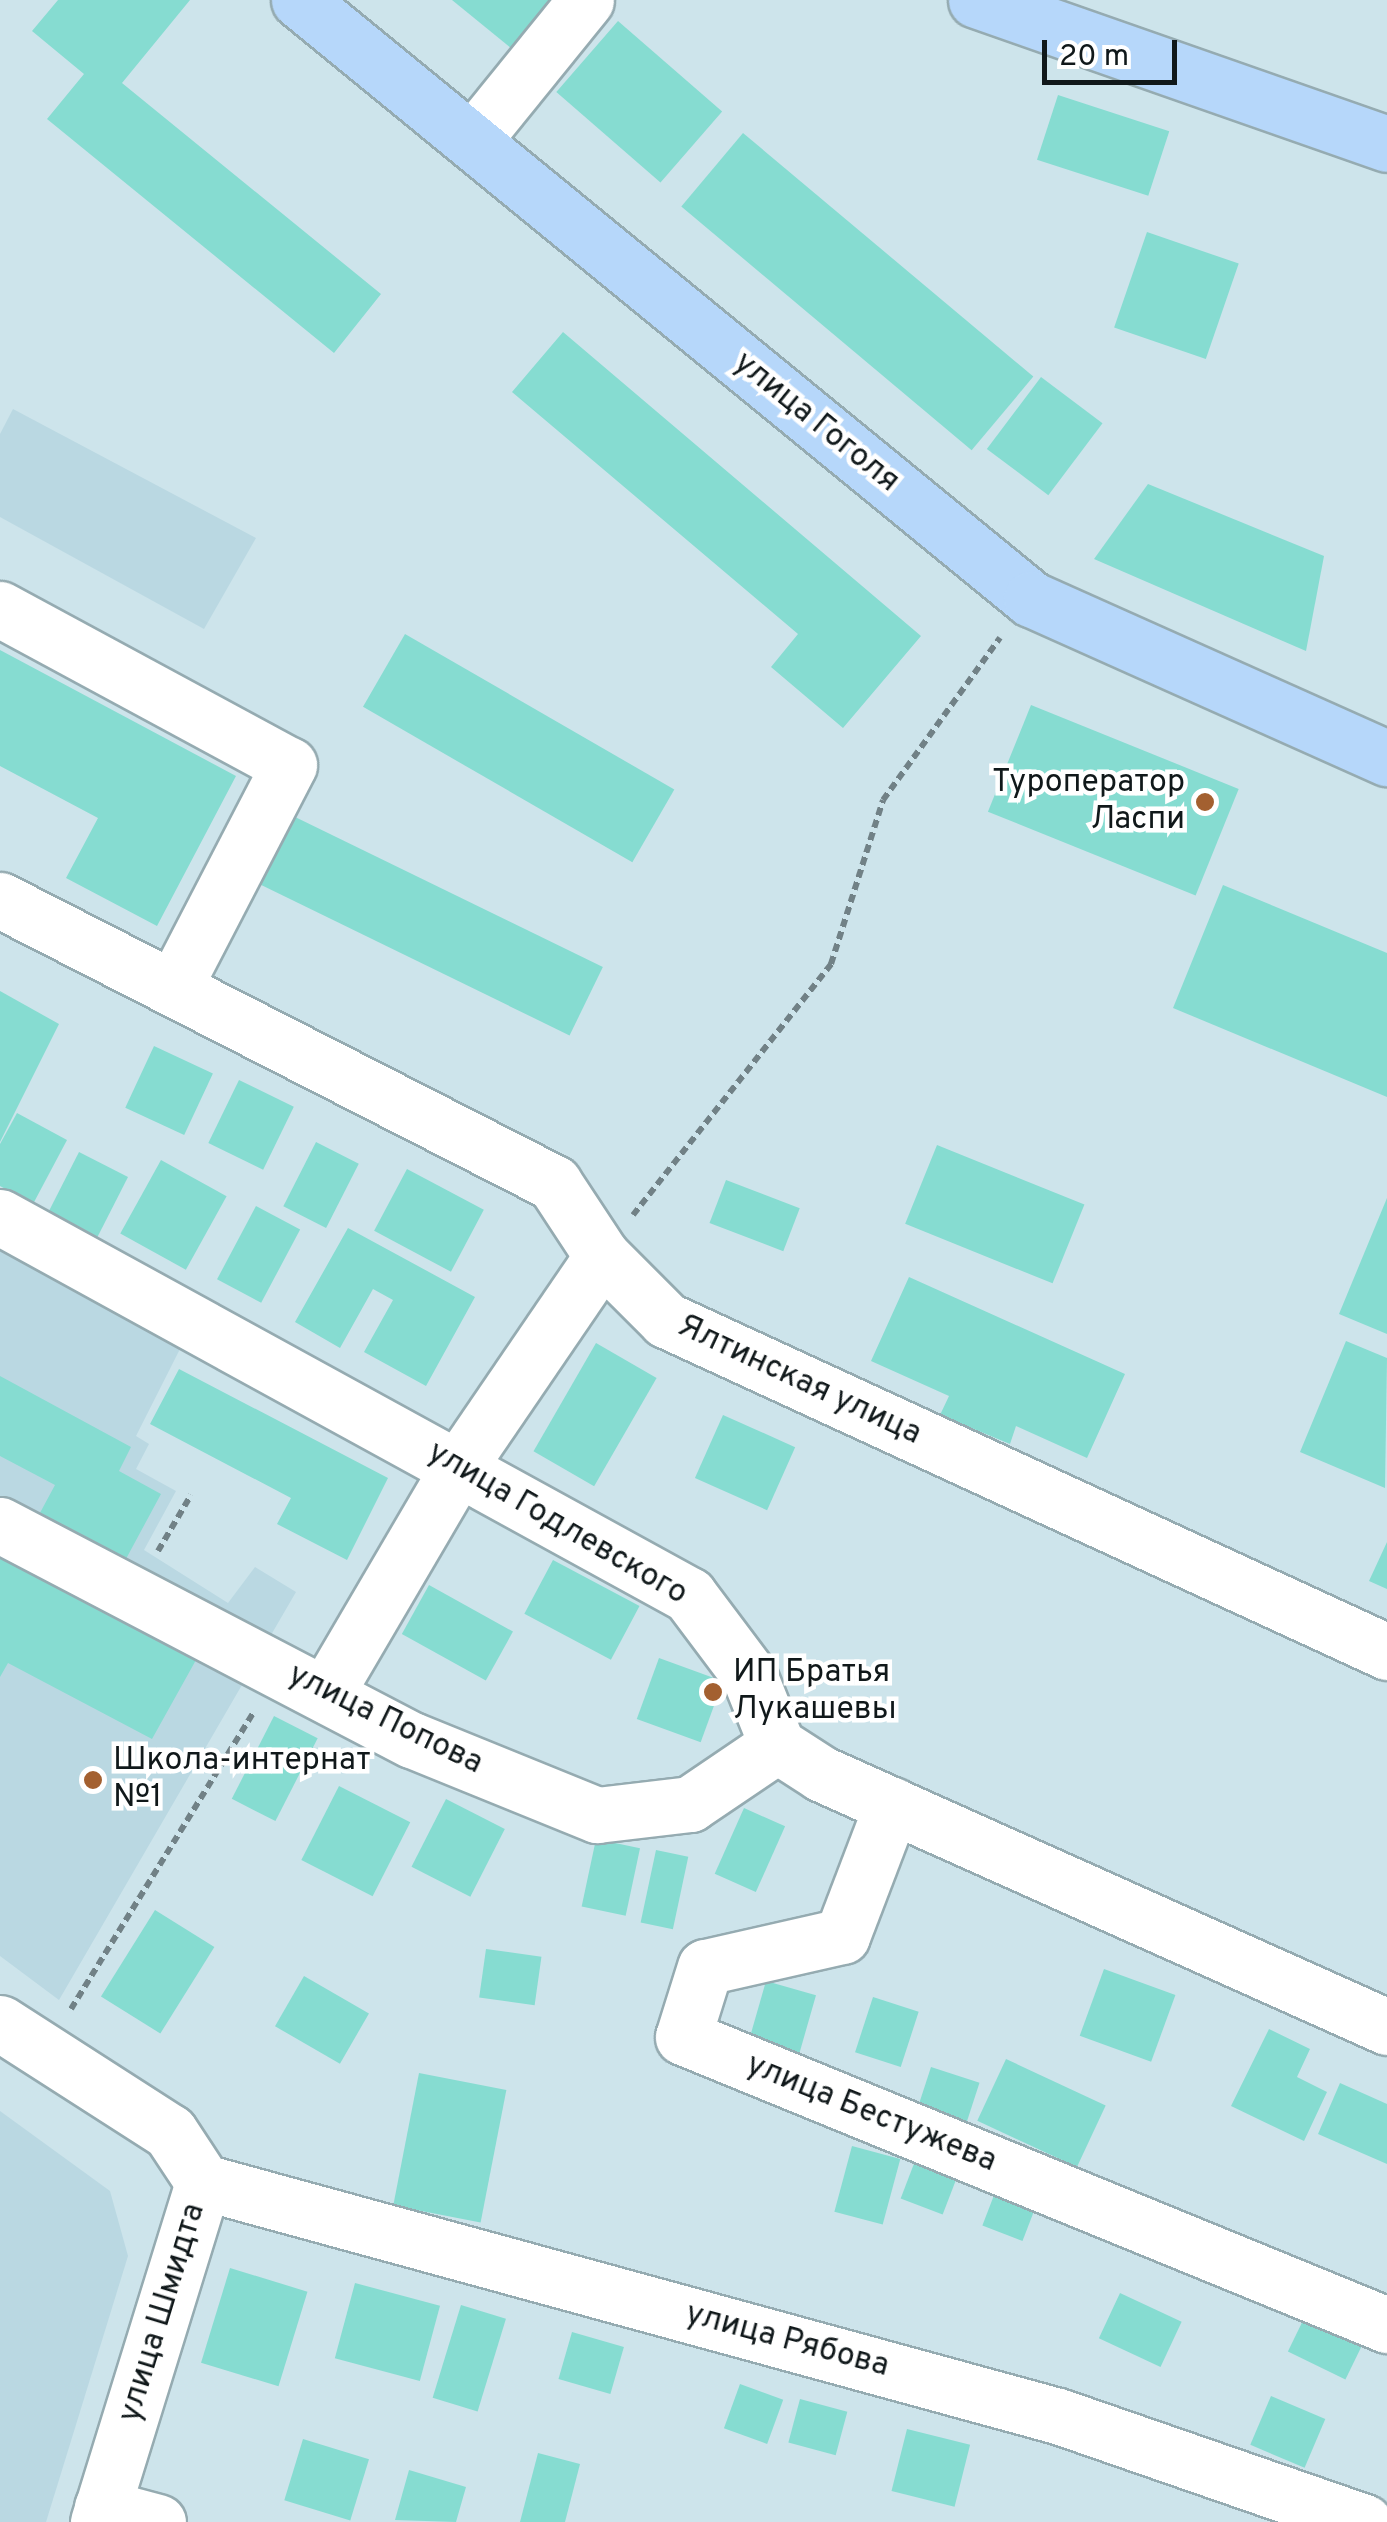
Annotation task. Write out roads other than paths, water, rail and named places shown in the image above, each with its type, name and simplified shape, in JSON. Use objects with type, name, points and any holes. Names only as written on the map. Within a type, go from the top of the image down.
[{"type":"main road","name":"улица Гоголя","points":[[300,0],[1030,599],[1387,758]]},
{"type":"main road","points":[[976,0],[1387,144]]},
{"type":"street","points":[[472,141],[586,0]]},
{"type":"street","points":[[0,609],[289,764],[174,987]]},
{"type":"street","name":"Ялтинская улица","points":[[0,900],[554,1183],[602,1256],[666,1320],[1387,1652]]},
{"type":"street","name":"улица Годлевского","points":[[0,1216],[690,1595],[749,1676],[777,1745]]},
{"type":"street","points":[[303,1681],[459,1466],[602,1256]]},
{"type":"street","name":"улица Попова","points":[[0,1526],[412,1740],[597,1815],[690,1804],[777,1745]]},
{"type":"street","points":[[777,1745],[892,1805],[1387,2028]]},
{"type":"street","name":"улица Бестужева","points":[[892,1805],[842,1936],[705,1968],[683,2037],[1387,2325]]},
{"type":"street","name":"улица Шмидта","points":[[0,2023],[170,2132],[204,2182],[100,2515]]},
{"type":"street","name":"улица Рябова","points":[[204,2182],[1058,2416],[1364,2522]]},
{"type":"street","points":[[100,2515],[158,2522]]},
{"type":"place","name":"Туроператор Ласпи","points":[[1205,802]]},
{"type":"place","name":"ИП Братья Лукашевы","points":[[713,1692]]},
{"type":"place","name":"Школа-интернат №1","points":[[93,1780]]}]
